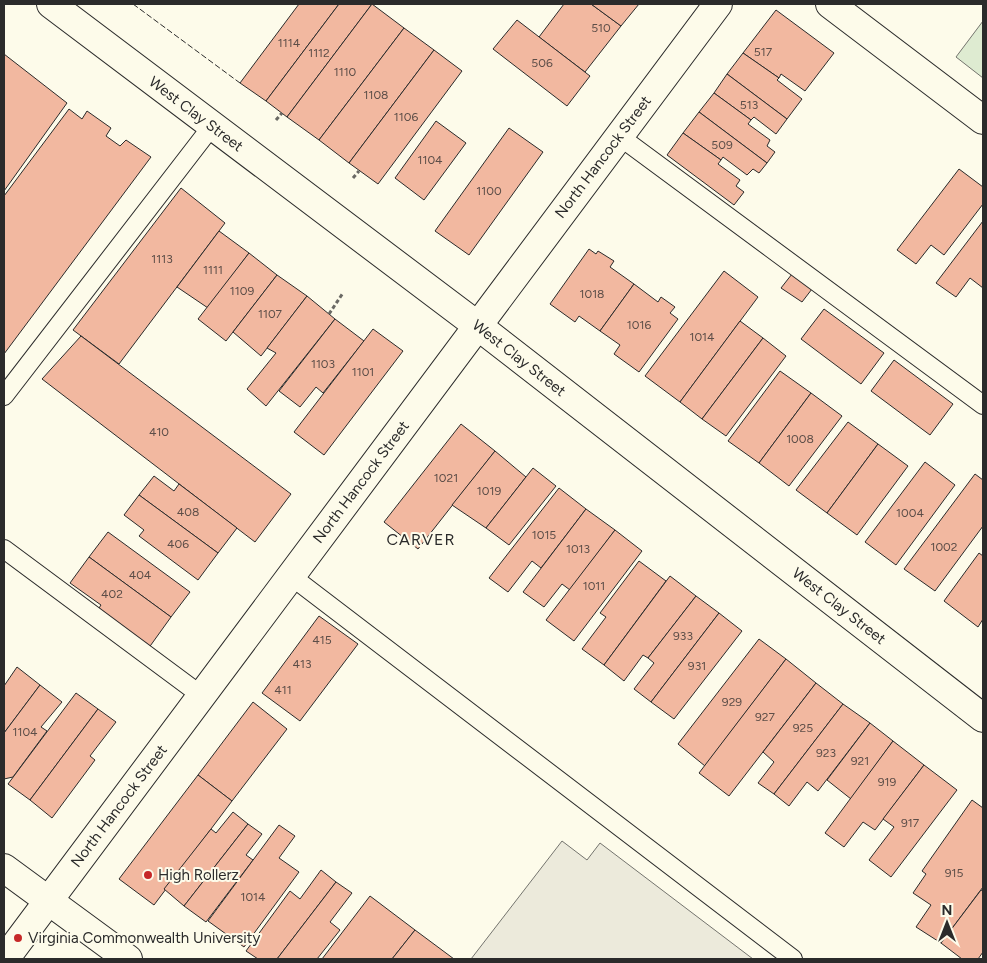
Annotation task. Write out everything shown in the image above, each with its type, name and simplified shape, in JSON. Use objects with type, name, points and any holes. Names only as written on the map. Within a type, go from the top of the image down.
[{"type":"street","name":"West Clay Street","points":[[51,4],[478,326],[983,718]]},
{"type":"street","name":"North Hancock Street","points":[[5,959],[718,4]]},
{"type":"street","points":[[830,4],[983,120]]},
{"type":"street","points":[[4,868],[128,959]]},
{"type":"lane","points":[[4,396],[212,126]]},
{"type":"lane","points":[[619,136],[983,405]]},
{"type":"lane","points":[[4,549],[202,696]]},
{"type":"lane","points":[[291,576],[793,959]]},
{"type":"path","points":[[276,120],[282,113]]},
{"type":"path","points":[[353,178],[359,171]]},
{"type":"path","points":[[329,314],[343,293]]},
{"type":"green space","points":[[983,21],[983,78],[956,57]]},
{"type":"shaded area","points":[[562,841],[587,860],[600,843],[753,959],[471,959]]},
{"type":"building","points":[[299,4],[339,4],[266,101],[240,83]]},
{"type":"building","points":[[339,4],[372,4],[287,117],[266,101]]},
{"type":"building","points":[[372,4],[404,28],[319,140],[287,117]]},
{"type":"building","points":[[564,4],[591,4],[621,26],[585,72],[539,37]]},
{"type":"building","points":[[591,4],[639,4],[621,26]]},
{"type":"building","points":[[776,10],[834,53],[805,91],[781,74],[779,78],[743,53]]},
{"type":"building","points":[[517,20],[590,76],[567,106],[493,49]]},
{"type":"building","points":[[404,28],[434,50],[349,163],[319,140]]},
{"type":"building","points":[[434,50],[462,71],[378,184],[349,163]]},
{"type":"building","points":[[743,53],[779,78],[777,80],[802,99],[787,119],[727,74]]},
{"type":"building","points":[[4,54],[67,103],[4,191]]},
{"type":"building","points":[[727,74],[787,119],[776,134],[754,117],[751,120],[714,93]]},
{"type":"building","points":[[714,93],[751,120],[748,124],[770,140],[767,146],[775,152],[767,163],[699,112]]},
{"type":"building","points":[[69,109],[82,119],[87,111],[111,128],[106,136],[120,146],[126,140],[151,157],[4,354],[4,196]]},
{"type":"building","points":[[699,112],[767,163],[759,173],[753,169],[747,175],[723,157],[721,160],[683,133]]},
{"type":"building","points":[[436,121],[466,143],[424,200],[395,178]]},
{"type":"building","points":[[509,128],[543,152],[469,255],[435,231]]},
{"type":"building","points":[[683,133],[721,160],[718,164],[740,180],[736,186],[744,192],[734,205],[667,155]]},
{"type":"building","points":[[959,169],[983,187],[983,204],[944,255],[931,245],[916,264],[897,250]]},
{"type":"building","points":[[181,188],[225,223],[119,364],[73,330]]},
{"type":"building","points":[[983,221],[983,288],[970,278],[956,297],[936,283]]},
{"type":"building","points":[[219,231],[249,253],[208,308],[177,287]]},
{"type":"building","points":[[589,249],[596,254],[598,251],[614,261],[610,267],[634,284],[600,331],[579,316],[575,322],[550,304]]},
{"type":"building","points":[[249,253],[277,275],[226,341],[198,319]]},
{"type":"building","points":[[724,271],[758,297],[680,402],[645,376]]},
{"type":"building","points":[[792,274],[812,289],[802,302],[781,288]]},
{"type":"building","points":[[277,275],[307,296],[261,356],[233,332]]},
{"type":"building","points":[[634,284],[658,302],[661,297],[675,307],[670,313],[678,319],[639,372],[614,354],[620,345],[600,331]]},
{"type":"building","points":[[307,296],[335,319],[266,406],[247,389],[276,353],[267,348]]},
{"type":"building","points":[[824,309],[884,353],[861,384],[801,339]]},
{"type":"building","points":[[335,319],[364,341],[323,393],[316,387],[300,407],[279,391]]},
{"type":"building","points":[[740,321],[763,338],[702,419],[680,402]]},
{"type":"building","points":[[373,329],[403,351],[324,455],[294,432]]},
{"type":"building","points":[[81,336],[291,494],[255,542],[42,379]]},
{"type":"building","points":[[763,338],[786,356],[726,436],[702,419]]},
{"type":"building","points":[[894,360],[953,404],[930,435],[871,391]]},
{"type":"building","points":[[780,371],[811,393],[759,463],[728,441]]},
{"type":"building","points":[[811,393],[842,416],[789,486],[759,463]]},
{"type":"building","points":[[848,422],[878,444],[827,513],[796,490]]},
{"type":"building","points":[[461,424],[495,451],[418,549],[384,522]]},
{"type":"building","points":[[878,444],[908,466],[857,535],[827,513]]},
{"type":"building","points":[[495,451],[526,477],[486,528],[452,505]]},
{"type":"building","points":[[925,462],[955,485],[896,565],[865,542]]},
{"type":"building","points":[[533,468],[556,486],[509,545],[486,528]]},
{"type":"building","points":[[975,474],[983,480],[983,526],[935,591],[904,569]]},
{"type":"building","points":[[154,476],[174,491],[179,484],[237,528],[218,553],[139,495]]},
{"type":"building","points":[[559,488],[586,509],[541,568],[532,561],[508,592],[489,578]]},
{"type":"building","points":[[139,495],[218,553],[198,580],[139,536],[144,530],[124,515]]},
{"type":"building","points":[[586,509],[615,530],[570,590],[562,584],[544,607],[523,592]]},
{"type":"building","points":[[615,530],[642,551],[574,641],[546,620]]},
{"type":"building","points":[[108,532],[190,592],[171,617],[89,557]]},
{"type":"building","points":[[979,553],[983,556],[983,619],[978,627],[944,601]]},
{"type":"building","points":[[89,557],[171,617],[148,649],[97,611],[101,605],[70,583]]},
{"type":"building","points":[[639,561],[666,581],[604,665],[582,649],[606,617],[600,613]]},
{"type":"building","points":[[670,576],[696,596],[648,658],[643,655],[624,681],[604,665]]},
{"type":"building","points":[[696,596],[719,613],[651,702],[634,689],[654,663],[648,658]]},
{"type":"building","points":[[719,613],[742,631],[674,719],[651,702]]},
{"type":"building","points":[[319,616],[358,644],[300,721],[262,693]]},
{"type":"building","points":[[759,639],[786,659],[705,766],[678,744]]},
{"type":"building","points":[[786,659],[816,683],[729,796],[699,773]]},
{"type":"building","points":[[17,667],[40,685],[4,733],[4,686]]},
{"type":"building","points":[[816,683],[843,704],[774,794],[758,783],[774,762],[763,752]]},
{"type":"building","points":[[40,685],[62,702],[41,727],[47,731],[13,777],[4,779],[4,733]]},
{"type":"building","points":[[76,693],[98,709],[30,800],[8,784]]},
{"type":"building","points":[[253,702],[287,729],[232,801],[198,775]]},
{"type":"building","points":[[843,704],[870,723],[818,791],[807,782],[789,806],[774,794]]},
{"type":"building","points":[[98,709],[116,722],[90,756],[95,760],[52,818],[30,800]]},
{"type":"building","points":[[870,723],[893,741],[851,799],[827,780]]},
{"type":"building","points":[[893,741],[924,765],[875,830],[863,822],[844,847],[825,833]]},
{"type":"building","points":[[924,765],[957,790],[891,877],[869,860],[894,827],[883,819]]},
{"type":"building","points":[[198,775],[232,801],[154,905],[119,879]]},
{"type":"building","points":[[972,800],[983,808],[983,887],[941,943],[916,927],[931,905],[913,893],[926,874],[922,871]]},
{"type":"building","points":[[233,812],[248,824],[184,906],[164,889],[211,829],[216,833]]},
{"type":"building","points":[[248,824],[262,834],[246,855],[253,860],[206,922],[184,906]]},
{"type":"building","points":[[279,825],[295,836],[279,858],[299,872],[244,947],[208,921]]},
{"type":"building","points":[[321,870],[336,882],[277,959],[258,959],[246,951],[290,891],[300,899]]},
{"type":"building","points":[[336,882],[352,893],[330,922],[340,930],[317,959],[277,959]]},
{"type":"building","points":[[981,890],[983,891],[983,952],[978,959],[962,959],[941,943]]},
{"type":"building","points":[[370,896],[415,930],[392,959],[322,959]]},
{"type":"building","points":[[415,930],[454,959],[392,959]]},
{"type":"fence","points":[[133,4],[240,83]]},
{"type":"place","name":"High Rollerz","points":[[148,875]]},
{"type":"place","name":"Virginia Commonwealth University","points":[[18,938]]},
{"type":"district","name":"CARVER","points":[[421,539]]}]
